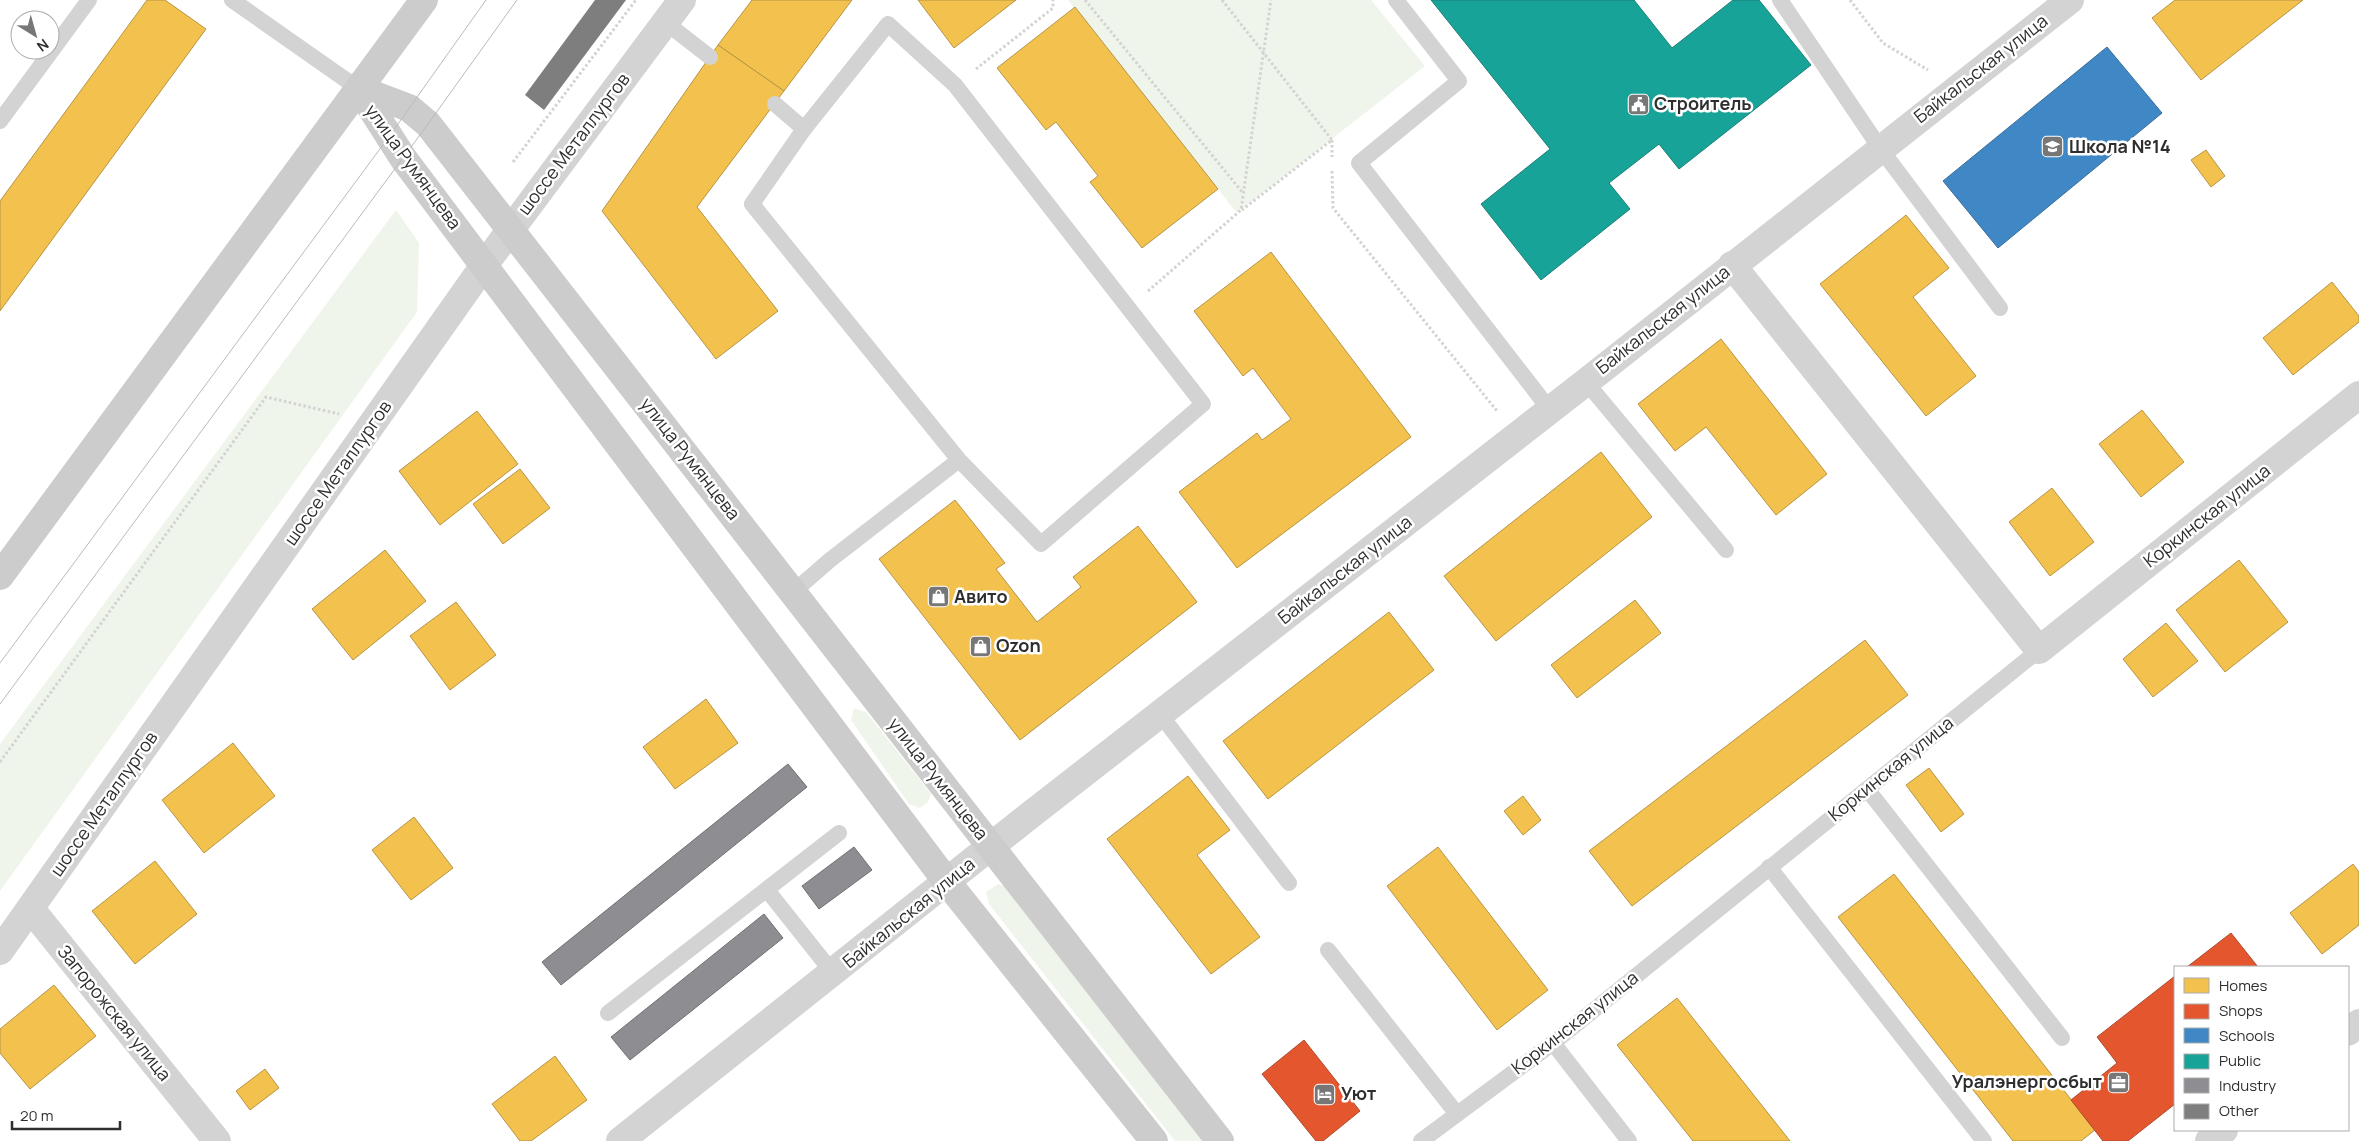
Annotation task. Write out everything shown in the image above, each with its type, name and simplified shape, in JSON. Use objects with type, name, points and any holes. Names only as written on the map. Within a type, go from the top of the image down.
[{"type":"main road","points":[[0,576],[424,0]]},
{"type":"main road","name":"улица Румянцева","points":[[359,89],[409,108],[428,124],[512,228],[792,593],[1220,1141]]},
{"type":"main road","name":"улица Румянцева","points":[[359,89],[388,138],[485,264],[947,882],[1154,1141]]},
{"type":"street","name":"шоссе Металлургов","points":[[0,951],[485,264],[682,0]]},
{"type":"street","name":"Байкальская улица","points":[[620,1141],[834,974],[1160,714],[1586,382],[1880,148],[2070,0]]},
{"type":"street","points":[[1732,265],[2039,650]]},
{"type":"street","name":"Коркинская улица","points":[[2039,650],[2359,395]]},
{"type":"street","name":"Запорожская улица","points":[[30,909],[217,1141]]},
{"type":"street","points":[[2349,1031],[2359,1023]]},
{"type":"street","points":[[2209,1141],[2223,1131]]},
{"type":"lane","points":[[0,121],[89,0]]},
{"type":"lane","points":[[232,0],[359,89]]},
{"type":"lane","points":[[1396,0],[1459,81],[1359,163],[1550,410]]},
{"type":"lane","points":[[1780,0],[1880,148],[2000,308]]},
{"type":"lane","points":[[665,22],[710,57]]},
{"type":"lane","points":[[888,24],[955,85],[1203,404],[1041,544],[959,460],[752,204],[804,129],[888,24]]},
{"type":"lane","points":[[775,104],[804,129]]},
{"type":"lane","points":[[1586,382],[1726,550]]},
{"type":"lane","points":[[792,593],[830,560],[959,460]]},
{"type":"lane","name":"Коркинская улица","points":[[1421,1141],[1553,1043],[2039,650]]},
{"type":"lane","points":[[1160,714],[1289,883]]},
{"type":"lane","points":[[1867,789],[2062,1038]]},
{"type":"lane","points":[[608,1013],[839,833]]},
{"type":"lane","points":[[1769,867],[1984,1141]]},
{"type":"lane","points":[[767,890],[834,974]]},
{"type":"lane","points":[[1328,950],[1457,1114]]},
{"type":"lane","points":[[1553,1043],[1629,1141]]},
{"type":"path","points":[[512,162],[636,0]]},
{"type":"path","points":[[955,85],[1053,8],[1053,0]]},
{"type":"path","points":[[1085,0],[1243,193]]},
{"type":"path","points":[[1222,0],[1332,140],[1332,160]]},
{"type":"path","points":[[1241,210],[1271,0]]},
{"type":"path","points":[[1850,0],[1883,43],[1959,88]]},
{"type":"path","points":[[1129,308],[1241,210],[1332,140]]},
{"type":"path","points":[[1332,169],[1332,208],[1500,415]]},
{"type":"path","points":[[0,762],[266,397],[374,422]]},
{"type":"shaded area","points":[[1068,0],[1371,0],[1425,66],[1237,213]]},
{"type":"shaded area","points":[[396,210],[419,243],[417,312],[0,891],[0,744]]},
{"type":"shaded area","points":[[854,708],[866,712],[931,794],[928,802],[920,808],[909,804],[851,720]]},
{"type":"shaded area","points":[[998,884],[1009,888],[1207,1141],[1175,1141],[989,904],[986,892]]},
{"type":"building: Homes","points":[[147,0],[165,0],[206,29],[0,311],[0,201]]},
{"type":"building: Homes","points":[[752,0],[852,0],[784,91],[718,45]]},
{"type":"building: Homes","points":[[918,0],[1016,0],[954,48]]},
{"type":"building: Homes","points":[[2175,0],[2303,0],[2201,80],[2152,18]]},
{"type":"building: Homes","points":[[1075,7],[1218,189],[1142,248],[1090,182],[1098,176],[1056,122],[1046,130],[997,68]]},
{"type":"building: Homes","points":[[718,45],[784,91],[697,207],[778,311],[716,359],[602,211]]},
{"type":"building: Homes","points":[[2206,150],[2225,176],[2211,187],[2191,160]]},
{"type":"building: Homes","points":[[1906,215],[1949,268],[1913,297],[1976,376],[1926,416],[1820,284]]},
{"type":"building: Homes","points":[[1271,252],[1411,437],[1237,568],[1179,492],[1257,433],[1262,440],[1291,419],[1253,368],[1243,376],[1194,311]]},
{"type":"building: Homes","points":[[2332,282],[2359,316],[2359,322],[2293,375],[2263,338]]},
{"type":"building: Homes","points":[[1721,339],[1827,474],[1776,515],[1706,427],[1675,451],[1638,404]]},
{"type":"building: Homes","points":[[2142,410],[2184,462],[2141,497],[2099,444]]},
{"type":"building: Homes","points":[[477,411],[518,464],[440,525],[399,471]]},
{"type":"building: Homes","points":[[1601,452],[1652,517],[1496,641],[1444,576]]},
{"type":"building: Homes","points":[[520,469],[550,508],[503,544],[473,504]]},
{"type":"building: Homes","points":[[2052,488],[2094,542],[2050,576],[2009,522]]},
{"type":"building: Homes","points":[[955,500],[1005,563],[996,569],[1037,622],[1081,587],[1073,577],[1138,526],[1197,602],[1020,740],[879,559]]},
{"type":"building: Homes","points":[[385,550],[426,601],[353,660],[312,609]]},
{"type":"building: Homes","points":[[2239,560],[2288,622],[2225,672],[2176,610]]},
{"type":"building: Homes","points":[[1635,600],[1661,633],[1577,698],[1551,665]]},
{"type":"building: Homes","points":[[456,602],[496,655],[450,690],[410,636]]},
{"type":"building: Homes","points":[[1389,612],[1434,670],[1268,799],[1223,741]]},
{"type":"building: Homes","points":[[2166,623],[2198,661],[2153,697],[2123,659]]},
{"type":"building: Homes","points":[[1865,640],[1908,695],[1632,906],[1589,851]]},
{"type":"building: Homes","points":[[706,699],[738,743],[675,789],[643,747]]},
{"type":"building: Homes","points":[[233,743],[275,796],[204,853],[162,800]]},
{"type":"building: Homes","points":[[1929,768],[1964,814],[1941,832],[1906,785]]},
{"type":"building: Homes","points":[[1188,776],[1230,830],[1197,855],[1260,937],[1211,974],[1107,839]]},
{"type":"building: Homes","points":[[1523,796],[1541,820],[1523,835],[1504,811]]},
{"type":"building: Homes","points":[[414,817],[453,868],[411,900],[372,850]]},
{"type":"building: Homes","points":[[1438,847],[1548,990],[1497,1030],[1387,886]]},
{"type":"building: Homes","points":[[155,861],[197,914],[135,964],[92,911]]},
{"type":"building: Homes","points":[[2353,864],[2359,872],[2359,925],[2322,954],[2290,913]]},
{"type":"building: Homes","points":[[1894,874],[2095,1130],[2081,1141],[2013,1141],[1838,917]]},
{"type":"building: Homes","points":[[54,985],[96,1036],[30,1089],[0,1053],[0,1029]]},
{"type":"building: Homes","points":[[1677,998],[1790,1141],[1693,1141],[1617,1045]]},
{"type":"building: Homes","points":[[555,1056],[587,1100],[531,1141],[520,1141],[492,1104]]},
{"type":"building: Homes","points":[[265,1069],[279,1088],[250,1110],[236,1091]]},
{"type":"building: Shops","points":[[2231,933],[2257,966],[2188,966]]},
{"type":"building: Shops","points":[[2174,977],[2174,1105],[2128,1141],[2103,1141],[2071,1100],[2117,1063],[2097,1037]]},
{"type":"building: Shops","points":[[1304,1040],[1360,1111],[1323,1141],[1316,1141],[1262,1074]]},
{"type":"building: Schools","name":"Школа №14","points":[[2107,47],[2162,113],[1998,248],[1943,181]]},
{"type":"building: Public","name":"Строитель","points":[[1431,0],[1634,0],[1672,48],[1733,0],[1759,0],[1811,65],[1679,169],[1659,144],[1609,183],[1630,209],[1541,280],[1481,204],[1550,149]]},
{"type":"building: Industry","points":[[788,764],[807,787],[561,985],[542,962]]},
{"type":"building: Industry","points":[[854,847],[872,870],[819,909],[802,886]]},
{"type":"building: Industry","points":[[764,914],[783,938],[630,1060],[611,1037]]},
{"type":"building: Other","points":[[595,0],[626,0],[544,110],[525,95]]},
{"type":"tram line","points":[[0,663],[388,138],[486,0]]},
{"type":"tram line","points":[[0,704],[428,124],[517,0]]},
{"type":"place","name":"Строитель","points":[[1638,104]]},
{"type":"place","name":"Школа №14","points":[[2053,147]]},
{"type":"place","name":"Авито","points":[[938,597]]},
{"type":"place","name":"Ozon","points":[[980,646]]},
{"type":"place","name":"Уралэнергосбыт","points":[[2118,1082]]},
{"type":"place","name":"Уют","points":[[1325,1094]]}]
